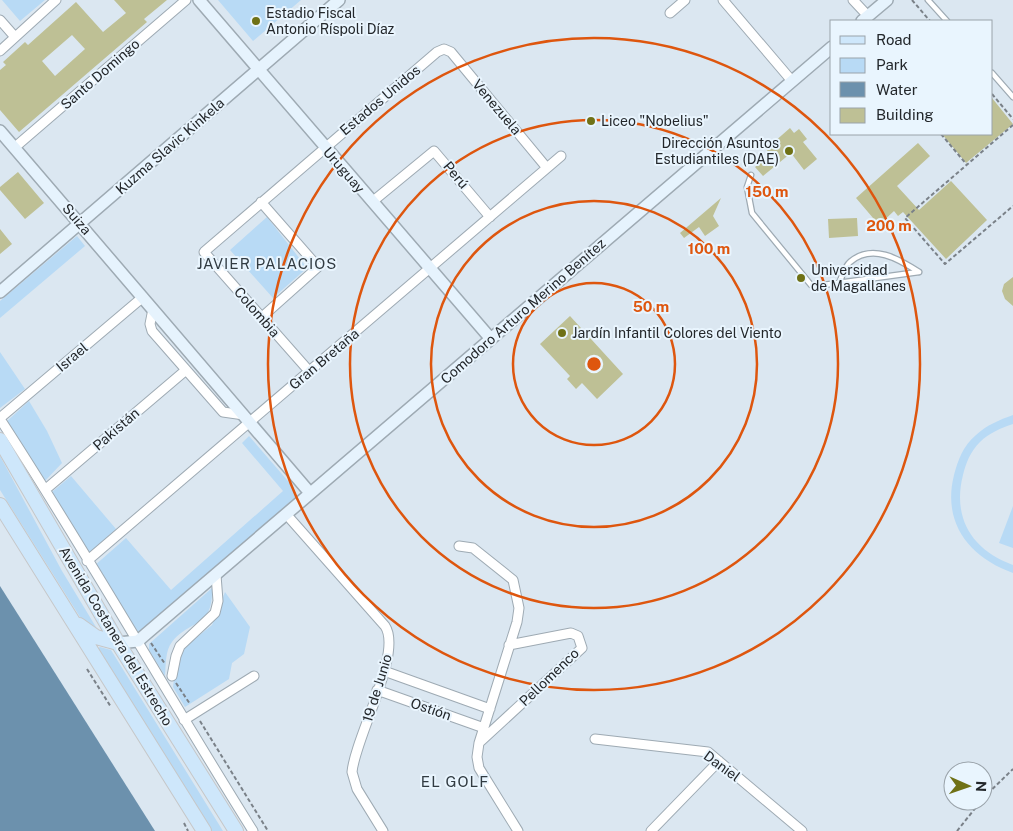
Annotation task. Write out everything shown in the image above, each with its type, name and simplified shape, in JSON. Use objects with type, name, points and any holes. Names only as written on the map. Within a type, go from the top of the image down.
[{"type":"main road","name":"Avenida Costanera del Estrecho","points":[[0,440],[118,643],[236,831]]},
{"type":"main road","name":"Avenida Costanera del Estrecho","points":[[0,505],[204,831]]},
{"type":"main road","points":[[73,620],[96,637],[118,643]]},
{"type":"street","points":[[0,51],[56,0]]},
{"type":"street","name":"Santo Domingo","points":[[14,148],[186,0]]},
{"type":"street","name":"Uruguay","points":[[199,0],[260,68],[372,202],[491,338]]},
{"type":"street","name":"Kuzma Slavic Kinkela","points":[[0,292],[339,0]]},
{"type":"street","points":[[670,13],[685,0]]},
{"type":"street","points":[[723,0],[792,81]]},
{"type":"street","points":[[853,0],[865,18],[887,0]]},
{"type":"street","points":[[0,20],[15,37]]},
{"type":"street","name":"Estados Unidos","points":[[204,252],[437,52],[444,49]]},
{"type":"street","name":"Venezuela","points":[[444,49],[451,52],[547,168]]},
{"type":"street","name":"Comodoro Arturo Merino Benítez","points":[[138,641],[830,49]]},
{"type":"street","name":"Suiza","points":[[0,131],[81,223],[310,493]]},
{"type":"street","name":"Perú","points":[[372,202],[434,151],[490,216]]},
{"type":"street","name":"Gran Bretaña","points":[[87,561],[247,418],[309,371],[561,156]]},
{"type":"street","points":[[261,202],[318,267],[262,317]]},
{"type":"street","name":"Colombia","points":[[204,252],[309,371]]},
{"type":"street","name":"Israel","points":[[0,419],[143,297]]},
{"type":"street","points":[[153,309],[151,328],[222,412],[247,418]]},
{"type":"street","name":"Pakistán","points":[[46,489],[186,370]]},
{"type":"street","points":[[0,419],[46,489],[87,561],[138,641],[184,720],[253,831]]},
{"type":"street","name":"19 de Junio","points":[[286,514],[388,630],[390,647],[384,671],[352,772],[356,789],[383,831]]},
{"type":"street","points":[[459,546],[473,548],[513,580],[518,608],[517,622],[479,743],[477,757],[479,768],[518,831]]},
{"type":"street","points":[[172,676],[180,646],[215,613],[218,602],[216,576]]},
{"type":"street","name":"Pellomenco","points":[[479,743],[582,648],[578,636],[571,633],[509,645]]},
{"type":"street","points":[[118,643],[138,641]]},
{"type":"street","name":"Ostión","points":[[384,671],[490,710]]},
{"type":"street","points":[[184,720],[254,676]]},
{"type":"street","name":"Ostión","points":[[377,690],[484,728]]},
{"type":"street","name":"Daniel","points":[[594,740],[703,750],[719,761],[802,831]]},
{"type":"street","points":[[651,831],[719,761]]},
{"type":"lane","points":[[928,0],[946,20]]},
{"type":"lane","points":[[993,74],[1013,97]]},
{"type":"lane","points":[[752,175],[747,187],[752,213],[807,282],[816,286],[839,283],[892,276],[919,272],[892,256],[879,253],[863,254],[849,263],[839,283]]},
{"type":"path","points":[[912,0],[929,20]]},
{"type":"path","points":[[993,95],[1013,118]]},
{"type":"path","points":[[1013,125],[905,218],[945,264],[1013,207]]},
{"type":"path","points":[[942,135],[967,165]]},
{"type":"path","points":[[993,789],[1013,768]]},
{"type":"path","points":[[958,831],[973,811]]},
{"type":"green space","points":[[2,0],[45,0],[20,21]]},
{"type":"green space","name":"Estadio Fiscal Antonio Ríspoli Díaz","points":[[218,0],[301,0],[253,41]]},
{"type":"green space","points":[[267,217],[307,268],[273,298],[230,250]]},
{"type":"green space","points":[[77,236],[85,246],[0,318],[0,301]]},
{"type":"green space","points":[[0,352],[25,389],[0,408]]},
{"type":"green space","points":[[29,401],[47,431],[62,463],[45,481],[6,422]]},
{"type":"green space","points":[[1013,415],[1013,424],[987,436],[980,442],[969,458],[963,475],[960,505],[968,530],[976,541],[986,551],[1013,565],[1013,573],[997,566],[972,548],[956,523],[952,508],[951,492],[957,464],[968,444],[984,428]]},
{"type":"green space","points":[[249,436],[294,488],[295,498],[141,632],[137,631],[94,566],[126,538],[171,590],[283,491],[242,443]]},
{"type":"green space","points":[[0,456],[62,571],[99,632],[85,625],[0,490]]},
{"type":"green space","points":[[71,476],[116,529],[89,553],[52,492]]},
{"type":"green space","points":[[1013,506],[1013,548],[999,543]]},
{"type":"green space","points":[[212,588],[209,610],[205,617],[179,634],[172,642],[166,658],[165,676],[149,650],[149,644]]},
{"type":"green space","points":[[225,592],[250,627],[244,654],[232,663],[229,679],[185,707],[173,687],[176,664],[181,650],[212,625]]},
{"type":"green space","points":[[100,647],[111,650],[223,831],[209,831],[96,649]]},
{"type":"water","points":[[0,586],[155,831],[0,831]]},
{"type":"building","points":[[114,0],[167,0],[144,19],[147,22],[19,132],[0,110],[0,70],[6,65],[3,62],[25,42],[28,45],[76,2],[103,32],[126,13]],"holes":[[[72,35],[85,49],[55,76],[42,61]]]},
{"type":"building","points":[[993,99],[1013,124],[966,163],[943,135],[993,135]]},
{"type":"building","name":"Dirección Asuntos Estudiantiles (DAE)","points":[[790,128],[794,133],[799,129],[807,139],[803,142],[817,159],[804,170],[791,153],[763,176],[755,167],[770,154],[766,149]]},
{"type":"building","points":[[918,143],[930,156],[897,186],[919,210],[951,181],[987,220],[946,259],[903,212],[898,216],[894,211],[879,225],[856,198]]},
{"type":"building","points":[[18,172],[44,203],[25,219],[0,190],[0,187]]},
{"type":"building","points":[[721,198],[713,216],[719,226],[705,236],[699,227],[684,238],[680,233]]},
{"type":"building","points":[[857,218],[858,236],[829,238],[828,219]]},
{"type":"building","points":[[0,229],[12,244],[0,254]]},
{"type":"building","points":[[1013,277],[1013,306],[1005,299],[1002,291],[1004,284]]},
{"type":"building","points":[[570,316],[623,374],[597,399],[582,383],[576,389],[567,379],[570,376],[540,344]]},
{"type":"place","name":"Estadio Fiscal Antonio Ríspoli Díaz","points":[[256,21]]},
{"type":"place","name":"Liceo \"Nobelius\"","points":[[591,121]]},
{"type":"place","name":"Dirección Asuntos Estudiantiles (DAE)","points":[[789,151]]},
{"type":"place","name":"Universidad de Magallanes","points":[[801,278]]},
{"type":"place","name":"Jardín Infantil Colores del Viento","points":[[562,333]]},
{"type":"district","name":"JAVIER PALACIOS","points":[[267,264]]},
{"type":"district","name":"EL GOLF","points":[[455,782]]}]
